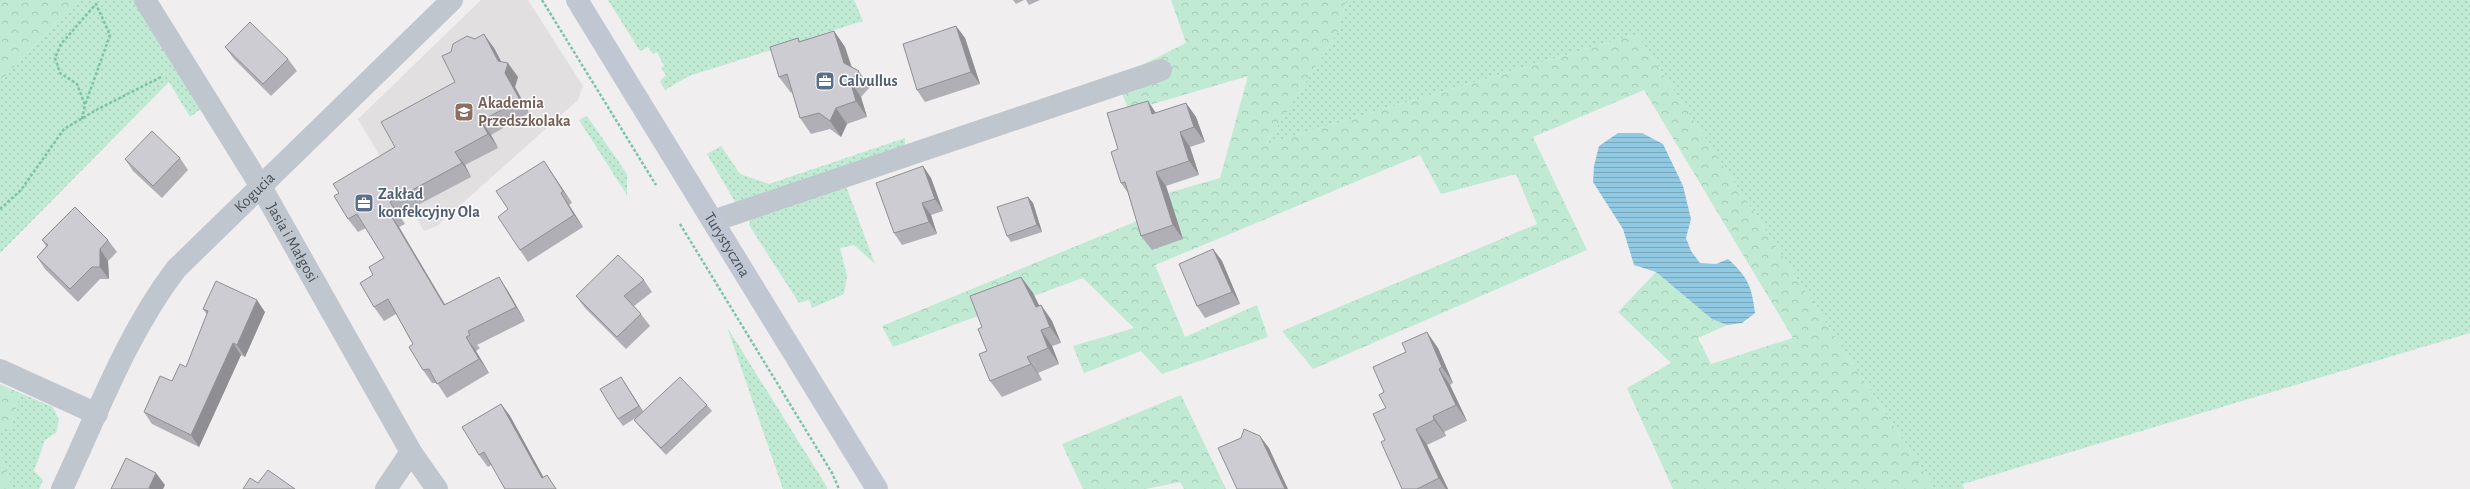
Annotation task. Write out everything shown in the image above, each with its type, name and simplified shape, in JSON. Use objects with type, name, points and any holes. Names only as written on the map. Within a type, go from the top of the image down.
[{"type":"main road","name":"Turystyczna","points":[[577,0],[877,489]]},
{"type":"street","name":"Jasia i Małgosi","points":[[145,0],[260,185],[411,452],[437,489]]},
{"type":"street","name":"Kogucia","points":[[62,489],[136,329],[155,297],[176,269],[260,185],[452,0]]},
{"type":"street","points":[[713,220],[1161,70]]},
{"type":"street","points":[[0,370],[97,414]]},
{"type":"street","points":[[386,489],[411,452]]},
{"type":"path","points":[[542,0],[657,187]]},
{"type":"path","points":[[82,119],[85,105],[110,35],[96,4],[61,44],[55,58],[60,73],[77,84],[85,105]]},
{"type":"path","points":[[0,210],[22,190],[64,129],[98,109],[186,66]]},
{"type":"path","points":[[678,221],[832,473],[839,489]]},
{"type":"shaded area","name":"Akademia Przedszkolaka","points":[[481,0],[528,0],[583,86],[578,100],[437,226],[424,231],[358,119]]},
{"type":"green space","points":[[0,0],[77,0],[0,82]]},
{"type":"green space","points":[[77,0],[134,0],[202,108],[190,117],[169,82],[0,253],[0,82]]},
{"type":"green space","points":[[608,0],[854,0],[863,21],[689,76],[665,90],[660,81],[666,75],[661,68],[664,66],[657,52],[653,54],[648,47],[640,51]]},
{"type":"green space","points":[[1171,0],[1346,0],[1339,30],[1266,144],[1637,34],[1935,489],[1673,489],[1627,388],[1671,363],[1618,312],[1656,272],[1712,319],[1727,325],[1698,338],[1711,364],[1793,338],[1644,90],[1533,137],[1587,250],[1313,369],[1282,331],[1537,224],[1516,174],[1441,194],[1420,155],[1155,265],[1185,337],[1257,305],[1268,337],[1162,374],[1141,351],[1084,373],[1073,346],[1134,328],[1083,278],[893,347],[882,326],[1137,221],[1133,203],[1220,178],[1248,76],[1129,111],[1116,78],[1186,43]]},
{"type":"green space","points":[[1346,0],[2470,0],[2470,333],[1963,484],[1964,489],[1935,489],[1637,34],[1266,144],[1339,30]]},
{"type":"green space","points":[[587,116],[627,174],[627,195],[579,120]]},
{"type":"green space","points":[[905,138],[905,145],[737,205],[707,154],[721,146],[740,174],[769,184]]},
{"type":"green space","points":[[846,186],[875,264],[854,245],[840,248],[847,276],[844,294],[812,308],[809,300],[799,303],[749,225],[751,218]]},
{"type":"green space","points":[[727,327],[827,487],[827,489],[783,489]]},
{"type":"green space","points":[[0,384],[20,393],[11,428],[0,430]]},
{"type":"green space","points":[[20,393],[53,407],[59,420],[56,433],[45,440],[34,471],[43,480],[39,489],[12,489],[0,452],[0,430],[11,428]]},
{"type":"green space","points":[[1181,395],[1226,489],[1184,489],[1180,482],[1146,489],[1083,489],[1062,444]]},
{"type":"green space","points":[[0,452],[12,489],[0,489]]},
{"type":"water","points":[[1618,133],[1642,133],[1663,144],[1683,186],[1691,219],[1686,238],[1691,251],[1700,263],[1716,264],[1728,259],[1745,277],[1748,283],[1755,313],[1742,323],[1727,325],[1712,319],[1656,272],[1634,265],[1623,229],[1593,182],[1594,166],[1599,146]]},
{"type":"building","points":[[250,22],[288,59],[263,84],[225,47]]},
{"type":"building","points":[[956,26],[971,72],[917,90],[903,44]]},
{"type":"building","points":[[834,31],[844,63],[859,71],[850,81],[856,101],[836,108],[830,121],[819,113],[800,118],[787,74],[779,77],[770,47],[798,38],[799,42]]},
{"type":"building","points":[[484,34],[498,61],[508,63],[505,73],[520,100],[481,121],[488,134],[455,152],[462,163],[390,202],[395,210],[390,214],[444,305],[499,277],[516,307],[468,331],[470,335],[466,337],[479,359],[437,384],[429,369],[423,370],[409,347],[413,344],[388,299],[374,307],[360,283],[373,275],[369,267],[384,258],[357,214],[348,219],[334,196],[339,193],[333,184],[395,147],[381,122],[455,82],[442,56],[451,52],[453,44],[467,36],[475,39]]},
{"type":"building","points":[[1148,101],[1152,114],[1186,103],[1194,127],[1180,132],[1189,161],[1156,172],[1173,225],[1141,236],[1125,182],[1121,183],[1111,152],[1118,149],[1107,113]]},
{"type":"building","points":[[152,131],[180,158],[153,186],[125,159]]},
{"type":"building","points":[[544,161],[563,191],[561,193],[574,215],[520,250],[498,217],[508,209],[496,191]]},
{"type":"building","points":[[923,166],[935,199],[922,203],[929,222],[894,233],[876,183]]},
{"type":"building","points":[[1028,197],[1037,225],[1007,236],[997,207]]},
{"type":"building","points":[[75,207],[108,240],[100,249],[100,267],[92,267],[70,289],[37,257],[48,245],[42,240]]},
{"type":"building","points":[[1213,249],[1232,292],[1197,306],[1179,264]]},
{"type":"building","points":[[618,255],[644,280],[624,296],[641,314],[617,337],[576,296]]},
{"type":"building","points":[[1021,277],[1036,307],[1041,305],[1050,327],[1041,330],[1048,348],[1027,357],[1031,364],[990,381],[979,354],[987,351],[978,329],[982,327],[970,296]]},
{"type":"building","points":[[216,281],[257,300],[237,345],[233,343],[191,435],[144,412],[160,376],[172,381],[180,364],[186,367],[208,311],[203,309]]},
{"type":"building","points":[[1427,332],[1442,367],[1439,369],[1456,405],[1433,416],[1434,420],[1416,429],[1439,478],[1417,489],[1402,489],[1381,442],[1385,440],[1373,414],[1386,408],[1379,395],[1384,392],[1373,367],[1406,352],[1402,343]]},
{"type":"building","points":[[621,377],[639,406],[618,419],[600,389]]},
{"type":"building","points":[[680,377],[707,405],[661,448],[634,420]]},
{"type":"building","points":[[501,404],[542,478],[547,475],[556,489],[505,489],[484,452],[479,455],[462,427]]},
{"type":"building","points":[[1244,429],[1260,436],[1285,489],[1237,489],[1218,448],[1241,438]]},
{"type":"building","points":[[126,458],[156,473],[149,488],[152,489],[111,489]]},
{"type":"building","points":[[268,470],[295,489],[243,489],[250,478],[258,483]]},
{"type":"place","name":"Calvullus","points":[[825,81]]},
{"type":"place","name":"Akademia Przedszkolaka","points":[[464,112]]},
{"type":"place","name":"Zakład konfekcyjny Ola","points":[[364,203]]}]
